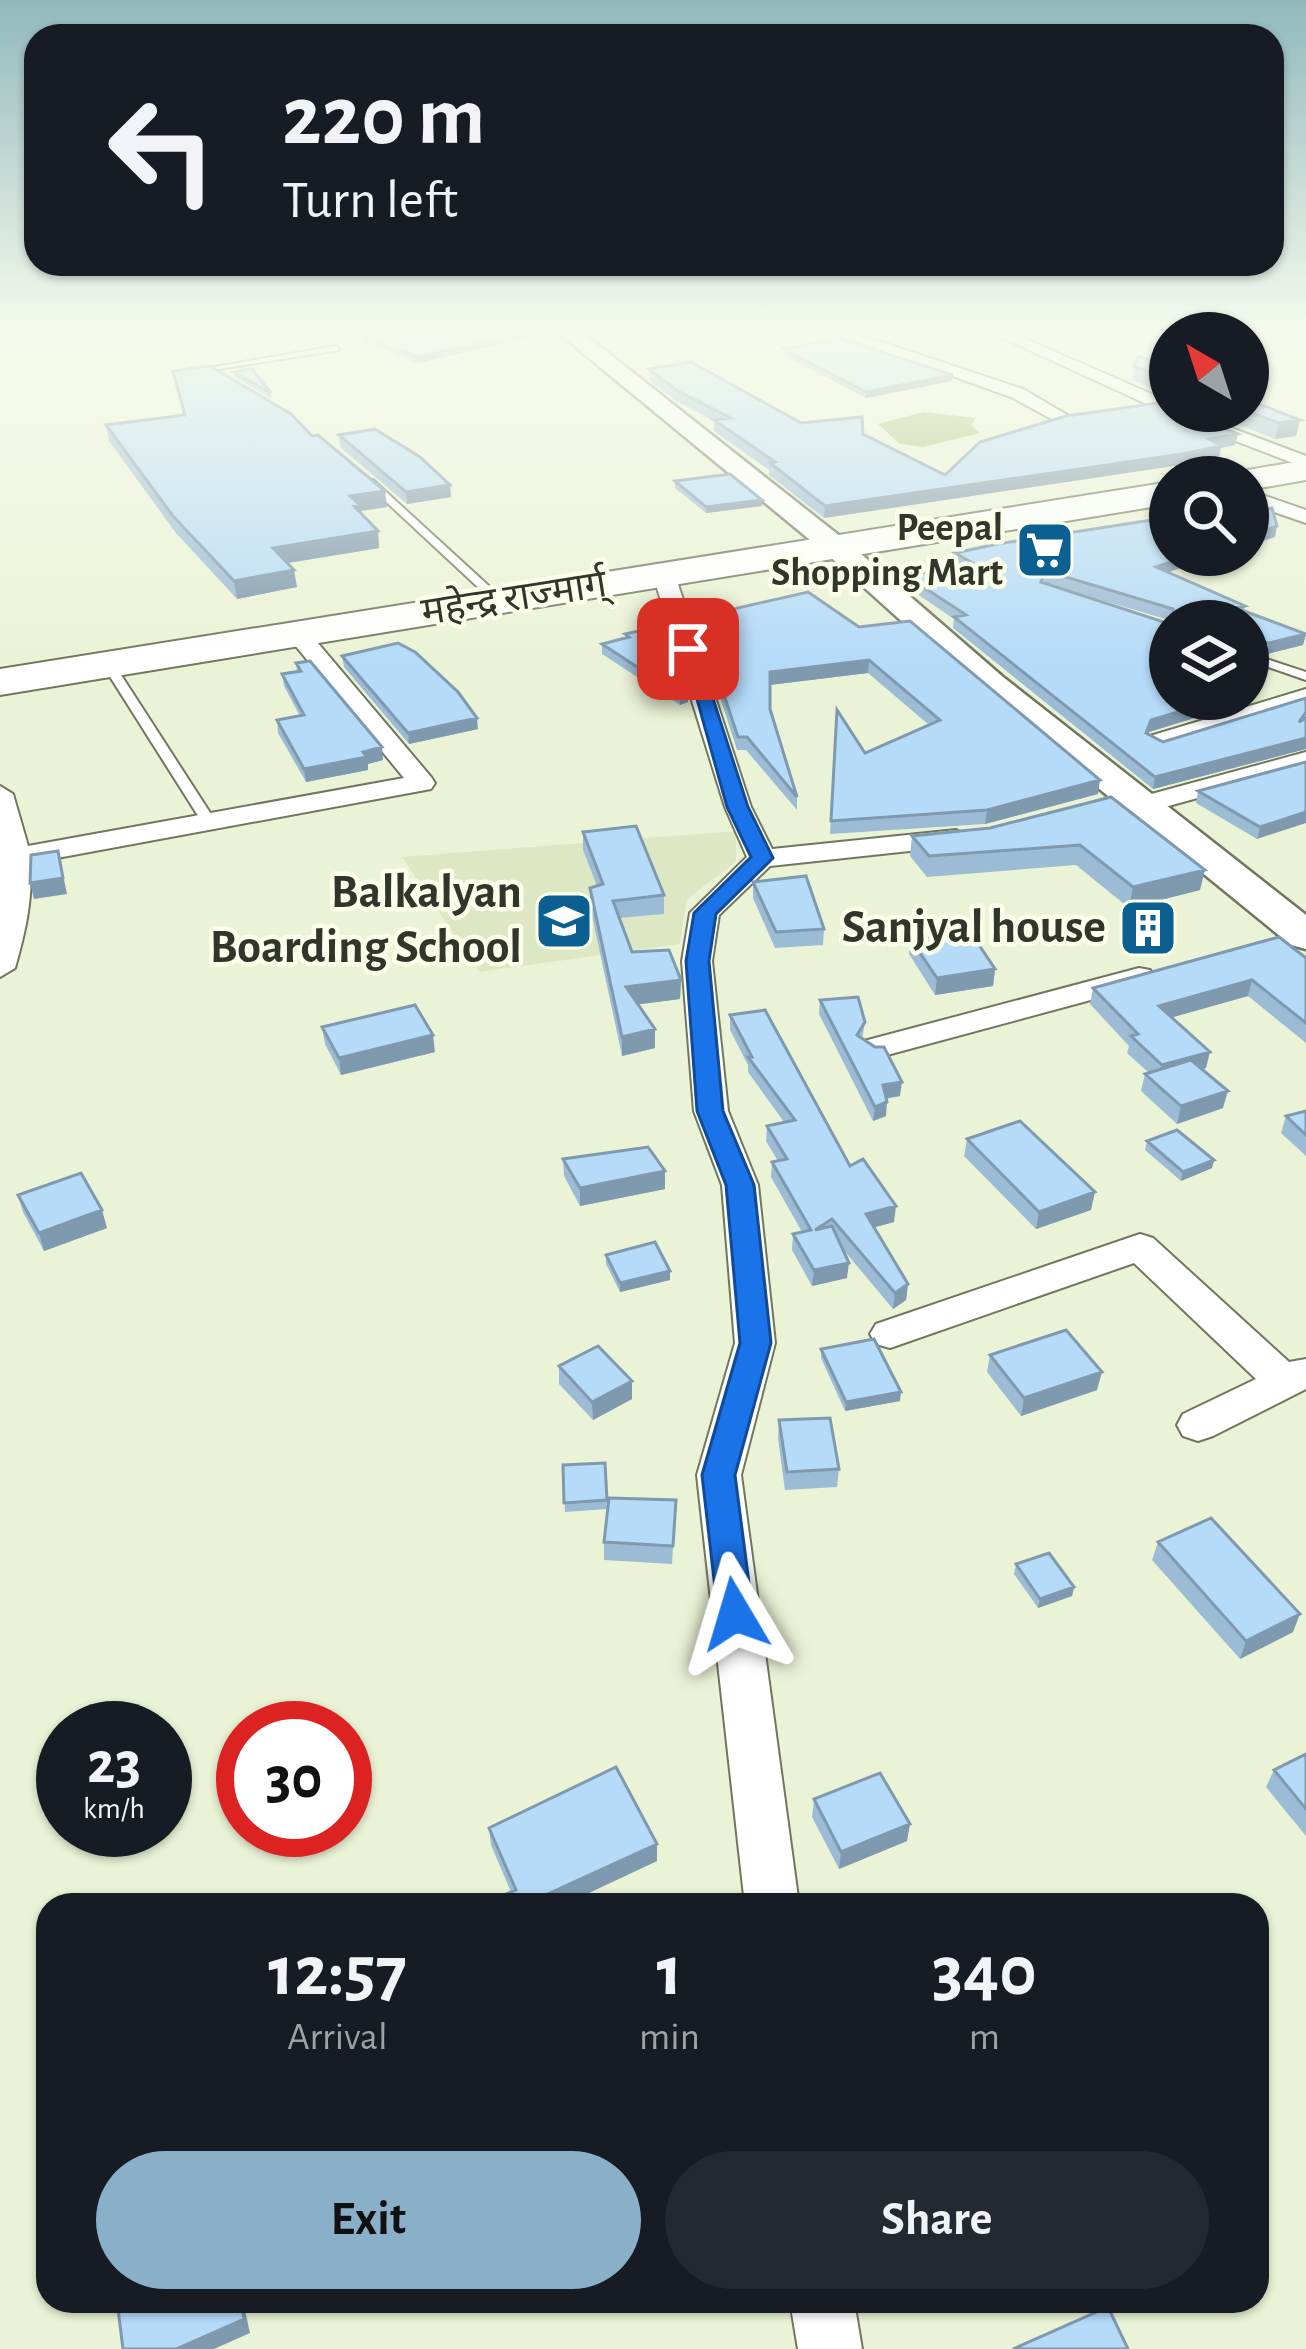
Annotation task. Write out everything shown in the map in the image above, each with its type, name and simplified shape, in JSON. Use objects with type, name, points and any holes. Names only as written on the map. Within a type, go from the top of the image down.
[{"type":"highway","points":[[1269,474],[1306,466]]},
{"type":"highway","name":"महेन्द्र राज्मार्ग्","points":[[0,682],[1149,496]]},
{"type":"street","points":[[707,444],[836,547],[1124,803],[1304,934]]},
{"type":"street","points":[[1253,444],[1306,466]]},
{"type":"street","points":[[1269,504],[1306,517]]},
{"type":"street","points":[[664,575],[738,807],[762,858]]},
{"type":"street","points":[[20,856],[422,783],[298,634]]},
{"type":"street","points":[[1159,741],[1306,696]]},
{"type":"street","points":[[1124,803],[1306,760]]},
{"type":"street","points":[[0,794],[20,856],[14,924],[0,968]]},
{"type":"street","points":[[771,1893],[719,1475],[755,1343],[740,1185],[710,1111],[698,961],[705,913],[762,858],[987,836]]},
{"type":"street","points":[[1257,945],[1304,934]]},
{"type":"street","points":[[876,1048],[1168,969]]},
{"type":"street","points":[[890,1334],[1140,1246],[1295,1377],[1198,1425]]},
{"type":"street","points":[[824,2313],[830,2349]]},
{"type":"lane","points":[[364,477],[499,601]]},
{"type":"lane","points":[[1269,663],[1306,676]]},
{"type":"lane","points":[[109,664],[209,822]]},
{"type":"shaded area","name":"Balkalyan Boarding School","points":[[736,831],[736,862],[687,899],[680,944],[479,972],[402,857]]},
{"type":"building","points":[[120,444],[328,444],[385,491],[350,496],[378,531],[273,548],[294,570],[234,581],[173,516]]},
{"type":"building","points":[[349,444],[398,444],[450,485],[406,492]]},
{"type":"building","points":[[748,444],[882,444],[945,475],[978,444],[1221,446],[825,506],[770,463],[775,462]]},
{"type":"building","points":[[730,474],[762,500],[706,507],[675,481]]},
{"type":"building","points":[[1269,509],[1277,526],[1269,529]]},
{"type":"building","points":[[1149,520],[1149,576],[1177,576],[1231,600],[1149,602],[1046,571],[1041,582],[1149,617],[1151,720],[1146,733],[1163,742],[1234,720],[1269,720],[1269,709],[1306,698],[1306,712],[1299,722],[1306,718],[1306,738],[1155,777],[954,617],[966,615],[905,575],[976,565],[955,553]]},
{"type":"building","points":[[808,592],[859,627],[910,621],[1100,780],[987,810],[831,821],[837,710],[865,753],[940,720],[869,660],[770,672],[770,709],[797,797],[747,737],[738,737],[698,617]]},
{"type":"building","points":[[1269,620],[1306,634],[1269,643]]},
{"type":"building","points":[[667,625],[688,692],[680,695],[602,644]]},
{"type":"building","points":[[398,643],[415,652],[458,692],[477,718],[408,733],[342,656]]},
{"type":"building","points":[[310,661],[382,747],[363,752],[367,757],[304,769],[277,720],[304,715],[282,674],[301,671],[296,663]]},
{"type":"building","points":[[1306,762],[1306,812],[1260,827],[1198,791]]},
{"type":"building","points":[[1111,797],[1205,870],[1133,887],[1080,845],[929,856],[912,836],[990,828]]},
{"type":"building","points":[[636,826],[664,895],[613,901],[632,952],[669,950],[681,980],[626,987],[655,1029],[622,1037],[590,888],[603,884],[583,832]]},
{"type":"building","points":[[58,851],[63,878],[30,883],[31,855]]},
{"type":"building","points":[[806,876],[824,929],[776,932],[753,882]]},
{"type":"building","points":[[971,933],[995,969],[937,978],[910,938]]},
{"type":"building","points":[[1279,937],[1306,958],[1306,1023],[1252,980],[1159,1006],[1210,1052],[1162,1065],[1131,1036],[1138,1034],[1093,988]]},
{"type":"building","points":[[858,997],[865,1022],[857,1035],[875,1047],[884,1047],[902,1082],[883,1085],[887,1102],[875,1107],[820,1000]]},
{"type":"building","points":[[415,1005],[433,1035],[339,1058],[322,1027]]},
{"type":"building","points":[[765,1010],[850,1166],[863,1159],[896,1206],[866,1214],[908,1284],[895,1293],[832,1219],[815,1230],[832,1226],[849,1263],[814,1270],[793,1234],[811,1230],[772,1162],[787,1159],[767,1126],[795,1120],[748,1057],[752,1057],[730,1015]]},
{"type":"building","points":[[1191,1060],[1228,1091],[1181,1106],[1145,1074]]},
{"type":"building","points":[[1306,1111],[1306,1135],[1286,1116]]},
{"type":"building","points":[[1020,1121],[1095,1192],[1039,1212],[967,1139]]},
{"type":"building","points":[[1177,1130],[1214,1160],[1183,1172],[1147,1141]]},
{"type":"building","points":[[648,1147],[665,1171],[580,1188],[563,1159]]},
{"type":"building","points":[[81,1173],[102,1210],[39,1233],[18,1195]]},
{"type":"building","points":[[655,1242],[670,1271],[620,1283],[606,1255]]},
{"type":"building","points":[[1066,1330],[1102,1372],[1024,1398],[990,1355]]},
{"type":"building","points":[[874,1339],[901,1392],[846,1402],[821,1349]]},
{"type":"building","points":[[598,1346],[632,1381],[592,1402],[559,1366]]},
{"type":"building","points":[[830,1418],[839,1469],[787,1472],[779,1420]]},
{"type":"building","points":[[605,1463],[607,1500],[564,1503],[563,1465]]},
{"type":"building","points":[[609,1498],[676,1500],[673,1546],[604,1542]]},
{"type":"building","points":[[1211,1518],[1300,1614],[1246,1641],[1158,1542]]},
{"type":"building","points":[[1049,1553],[1074,1587],[1040,1599],[1016,1564]]},
{"type":"building","points":[[1306,1754],[1306,1809],[1274,1770]]},
{"type":"building","points":[[616,1767],[657,1844],[550,1893],[509,1893],[516,1890],[489,1828]]},
{"type":"building","points":[[880,1773],[910,1824],[841,1852],[814,1799]]},
{"type":"building","points":[[118,2313],[243,2313],[244,2319],[176,2349],[123,2349]]},
{"type":"building","points":[[1094,2313],[1111,2313],[1128,2349],[1013,2349]]},
{"type":"place","name":"Peepal Shopping Mart","points":[[1045,550]]},
{"type":"place","name":"Balkalyan Boarding School","points":[[564,921]]},
{"type":"place","name":"Sanjyal house","points":[[1148,928]]},
{"type":"route","points":[[688,649],[738,807],[762,858],[705,913],[698,961],[710,1111],[740,1185],[755,1343],[719,1475],[735,1614]]}]
